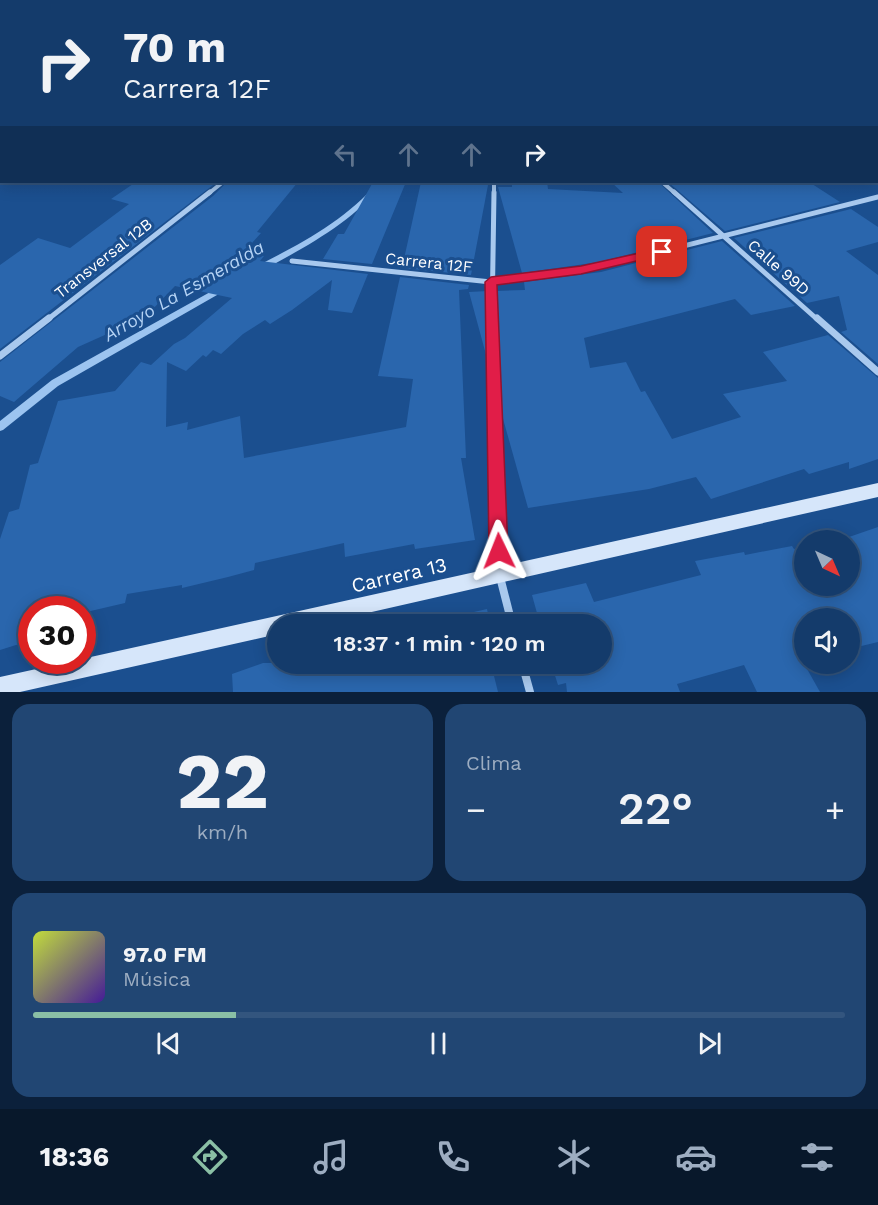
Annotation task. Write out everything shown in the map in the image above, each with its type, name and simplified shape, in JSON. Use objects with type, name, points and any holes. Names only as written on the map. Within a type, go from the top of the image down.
[{"type":"street","name":"Transversal 12B","points":[[0,356],[222,183]]},
{"type":"street","points":[[494,183],[491,282],[499,573],[509,614]]},
{"type":"street","name":"Calle 99D","points":[[663,183],[878,372]]},
{"type":"street","name":"Carrera 12F","points":[[292,261],[491,282],[600,267],[878,197]]},
{"type":"street","name":"Carrera 13","points":[[0,687],[499,573],[878,490]]},
{"type":"street","points":[[525,674],[530,692]]},
{"type":"building","points":[[135,183],[216,183],[0,349],[0,265],[38,238],[70,248],[129,204],[111,199]]},
{"type":"building","points":[[226,183],[297,183],[257,232],[261,233],[244,252],[264,256],[260,261],[368,274],[352,313],[328,310],[332,280],[270,324],[265,320],[243,334],[221,354],[213,350],[206,357],[203,355],[186,371],[167,362],[166,427],[188,422],[187,430],[240,416],[244,458],[406,427],[413,379],[378,376],[400,277],[469,285],[468,289],[459,290],[466,458],[461,458],[475,540],[415,549],[414,544],[345,557],[344,543],[255,563],[254,570],[182,588],[182,585],[127,594],[125,603],[96,610],[96,596],[18,596],[18,644],[0,650],[0,539],[9,512],[19,509],[30,465],[38,463],[58,401],[115,391],[141,362],[151,365],[232,298],[175,286],[148,314],[138,312],[122,326],[118,325],[107,334],[78,347],[14,402],[0,396],[0,362],[213,196]]},
{"type":"building","points":[[372,183],[406,183],[372,264],[323,259],[338,234],[344,234]]},
{"type":"building","points":[[421,183],[488,185],[471,275],[402,268]]},
{"type":"building","points":[[512,183],[547,183],[548,189],[623,193],[612,183],[659,183],[713,233],[599,262],[522,273],[498,187],[512,187]]},
{"type":"building","points":[[669,183],[811,183],[840,202],[725,231]]},
{"type":"building","points":[[851,209],[878,227],[878,242],[846,251],[878,275],[878,364],[841,332],[847,330],[839,296],[807,303],[734,238]]},
{"type":"building","points":[[722,241],[795,306],[751,315],[735,299],[584,338],[590,368],[626,362],[641,392],[645,391],[672,439],[741,417],[723,394],[787,381],[763,352],[828,335],[878,378],[878,459],[849,469],[849,462],[809,474],[804,469],[711,499],[696,477],[649,489],[528,508],[500,408],[497,291],[525,290],[524,282],[601,272]]},
{"type":"building","points":[[488,291],[486,318],[488,362],[469,292]]},
{"type":"building","points":[[878,527],[878,642],[860,646],[860,608],[794,608],[794,674],[810,674],[820,692],[757,692],[744,665],[677,684],[680,692],[567,692],[566,683],[558,685],[554,674],[612,674],[612,614],[537,614],[532,595],[586,583],[594,602],[701,575],[695,561],[792,546],[794,549],[794,596],[860,596],[860,533]]},
{"type":"building","points":[[487,609],[488,614],[465,614]]},
{"type":"building","points":[[267,663],[267,674],[494,674],[498,692],[233,692],[232,674]]},
{"type":"waterway","name":"Arroyo La Esmeralda","points":[[264,266],[311,240],[343,218],[380,183]]},
{"type":"waterway","name":"Arroyo La Esmeralda","points":[[0,427],[55,383],[221,289]]},
{"type":"route","points":[[499,551],[491,282],[600,267],[662,252]]}]
